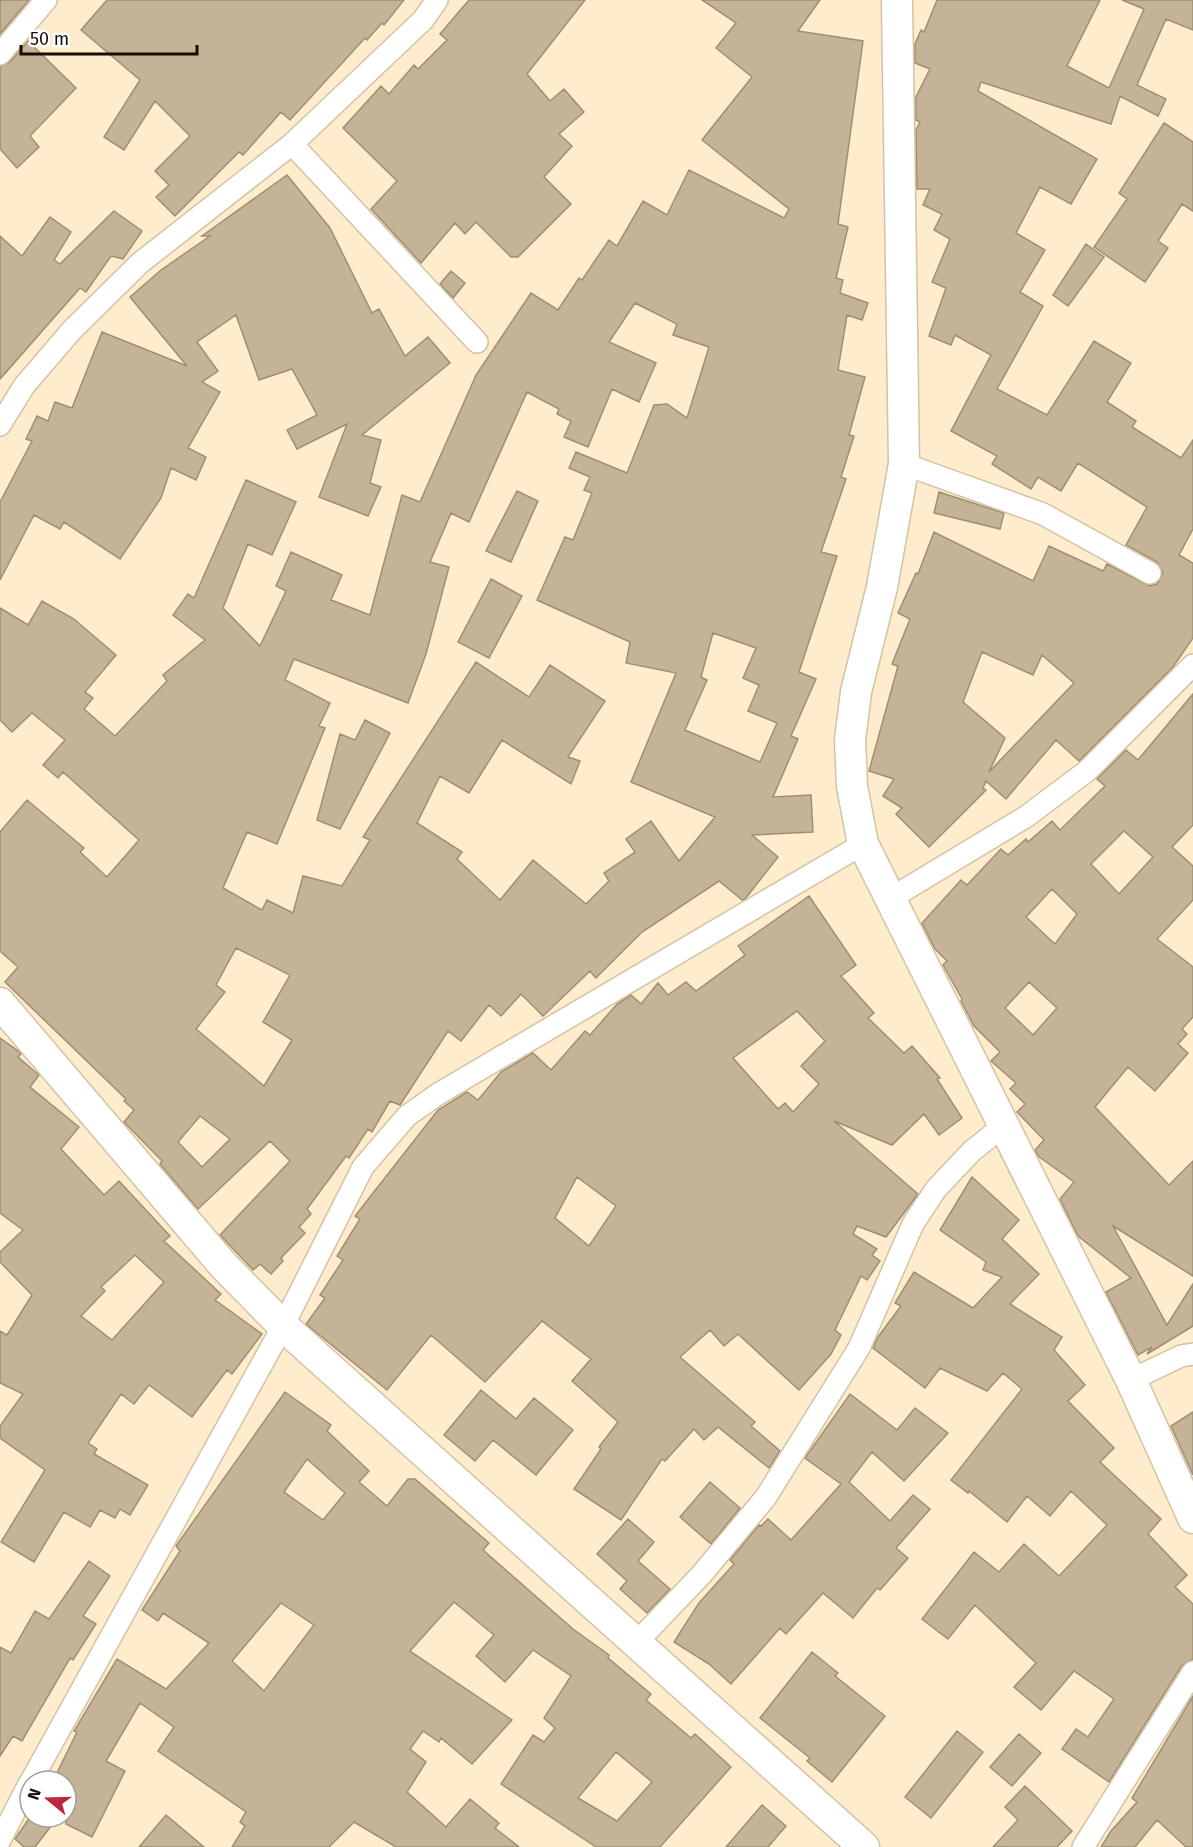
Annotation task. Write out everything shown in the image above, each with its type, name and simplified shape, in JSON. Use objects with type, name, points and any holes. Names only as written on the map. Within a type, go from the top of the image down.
[{"type":"street","points":[[0,54],[46,0]]},
{"type":"street","points":[[0,425],[24,386],[65,338],[140,263],[292,144],[423,20],[437,0]]},
{"type":"street","points":[[897,0],[904,464],[882,587],[856,692],[850,740],[852,786],[863,844],[888,900],[1131,1380],[1193,1518]]},
{"type":"street","points":[[292,144],[477,342]]},
{"type":"street","points":[[904,464],[1043,514],[1150,573]]},
{"type":"street","points":[[888,900],[1027,816],[1087,771],[1193,665]]},
{"type":"street","points":[[37,1769],[283,1326],[363,1167],[407,1116],[438,1094],[863,844]]},
{"type":"street","points":[[0,1003],[224,1266],[283,1326],[864,1847]]},
{"type":"street","points":[[636,1643],[701,1575],[766,1497],[859,1348],[912,1224],[936,1189],[972,1151],[1003,1126]]},
{"type":"street","points":[[1131,1380],[1181,1356],[1193,1354]]},
{"type":"street","points":[[1083,1847],[1193,1672]]},
{"type":"street","points":[[0,1840],[18,1805]]},
{"type":"building","points":[[0,0],[29,0],[0,34]]},
{"type":"building","points":[[107,0],[404,0],[384,25],[382,23],[367,40],[365,38],[290,120],[281,112],[243,155],[239,152],[175,216],[156,197],[169,185],[155,171],[190,136],[155,101],[124,150],[104,137],[140,80],[81,30]]},
{"type":"building","points":[[469,0],[585,0],[527,74],[550,101],[564,89],[584,112],[559,134],[572,146],[544,177],[571,204],[518,257],[511,257],[476,222],[465,234],[455,223],[421,263],[371,209],[397,181],[343,128],[381,86],[389,94],[414,65],[418,69],[447,40],[440,34]]},
{"type":"building","points":[[702,0],[820,0],[798,31],[863,41],[838,224],[848,227],[836,278],[843,280],[840,293],[868,303],[862,320],[847,315],[838,370],[865,377],[849,435],[854,436],[841,477],[846,479],[821,552],[837,556],[799,672],[816,679],[791,736],[798,739],[773,797],[811,795],[813,832],[752,835],[778,857],[745,899],[742,900],[719,881],[642,932],[596,978],[590,971],[543,1016],[521,994],[501,1016],[489,1005],[461,1041],[448,1031],[400,1105],[390,1101],[372,1132],[368,1129],[349,1158],[346,1156],[307,1209],[311,1214],[299,1227],[305,1233],[281,1258],[283,1261],[271,1274],[260,1264],[253,1270],[220,1235],[290,1161],[270,1141],[198,1209],[160,1164],[162,1161],[124,1122],[134,1110],[124,1101],[126,1099],[5,982],[18,967],[0,951],[0,832],[27,800],[84,848],[80,852],[107,877],[139,840],[63,772],[58,778],[43,765],[65,740],[32,713],[12,732],[0,720],[0,608],[28,625],[42,601],[74,619],[116,655],[85,692],[93,698],[84,709],[115,736],[167,681],[163,675],[205,640],[173,615],[188,594],[194,598],[246,480],[296,502],[272,555],[248,544],[223,608],[260,646],[286,591],[276,586],[291,552],[342,575],[331,600],[370,615],[402,495],[420,502],[476,375],[531,293],[558,310],[579,278],[582,280],[609,240],[617,246],[643,201],[667,215],[689,170],[784,218],[789,209],[702,140],[752,77],[716,48],[736,23]],"holes":[[[635,303],[677,324],[673,335],[709,347],[687,418],[667,404],[654,405],[627,473],[576,452],[569,468],[590,477],[584,490],[592,493],[573,540],[565,537],[537,600],[630,642],[626,663],[676,673],[631,782],[715,817],[679,861],[651,821],[626,839],[635,852],[604,873],[609,881],[586,904],[533,860],[500,900],[457,859],[462,852],[417,823],[440,776],[469,793],[502,740],[571,784],[580,761],[568,757],[605,701],[550,665],[529,697],[476,662],[363,837],[370,840],[342,886],[303,876],[293,913],[267,900],[262,910],[223,888],[247,832],[277,844],[325,728],[319,726],[330,703],[285,680],[294,659],[408,703],[426,654],[449,567],[430,562],[451,513],[469,522],[527,392],[559,409],[557,414],[571,421],[564,437],[588,447],[612,389],[639,402],[656,363],[609,342]],[[713,633],[756,648],[743,678],[759,685],[748,711],[777,723],[760,762],[685,730],[707,680],[701,677]],[[236,948],[290,975],[263,1022],[292,1040],[264,1086],[196,1029],[225,992],[216,985]],[[200,1116],[230,1139],[202,1167],[178,1142]]]},
{"type":"building","points":[[937,0],[1100,0],[1067,66],[1109,88],[1144,9],[1122,0],[1193,0],[1193,30],[1166,19],[1137,85],[1166,99],[1158,116],[1120,96],[1111,124],[981,82],[978,91],[1097,159],[1071,204],[1040,187],[1016,233],[1045,250],[1020,292],[1043,306],[997,389],[1047,415],[1094,341],[1131,363],[1107,402],[1136,421],[1132,427],[1181,458],[1193,440],[1193,529],[1179,555],[1193,563],[1193,638],[1173,667],[1079,761],[1056,740],[1006,799],[986,781],[983,788],[986,790],[929,847],[896,814],[902,808],[883,796],[894,779],[869,771],[898,666],[892,664],[910,619],[898,613],[916,573],[918,574],[934,532],[1033,581],[1049,546],[1103,571],[1107,564],[1150,586],[1157,584],[1163,573],[1157,562],[1126,545],[1147,507],[1078,463],[1061,491],[1038,477],[1031,489],[992,464],[997,456],[951,431],[991,355],[955,335],[951,345],[929,336],[946,288],[932,282],[950,239],[934,230],[942,214],[923,205],[930,189],[917,189],[916,130],[920,122],[916,120],[916,97],[930,69],[915,63],[915,44],[921,30],[924,32]],"holes":[[[982,652],[1033,675],[1042,655],[1074,683],[989,772],[1005,738],[963,702]]]},
{"type":"building","points":[[28,41],[76,88],[30,136],[39,147],[17,168],[0,149],[0,66],[10,62]]},
{"type":"building","points":[[1164,123],[1193,142],[1193,211],[1182,204],[1158,241],[1168,248],[1145,282],[1094,247],[1127,199],[1119,193]]},
{"type":"building","points":[[287,175],[330,228],[372,313],[379,309],[405,356],[428,337],[450,363],[362,435],[381,440],[370,483],[381,487],[368,516],[319,497],[347,424],[297,449],[287,430],[317,415],[292,369],[259,380],[236,315],[197,342],[218,371],[202,382],[220,392],[188,448],[206,457],[196,480],[171,468],[161,498],[120,559],[64,522],[60,529],[34,515],[0,580],[0,502],[32,441],[26,439],[37,416],[48,421],[55,402],[72,408],[102,332],[187,366],[130,297],[161,270],[210,236],[202,236]]},
{"type":"building","points":[[114,211],[142,231],[123,259],[111,256],[86,292],[80,288],[0,379],[0,236],[22,256],[50,217],[71,232],[54,260],[60,264]]},
{"type":"building","points":[[1086,244],[1104,257],[1068,306],[1053,295]]},
{"type":"building","points":[[451,271],[465,283],[453,298],[440,284]]},
{"type":"building","points":[[517,491],[538,501],[511,562],[486,551]]},
{"type":"building","points":[[939,492],[1004,513],[1000,529],[934,513]]},
{"type":"building","points":[[491,579],[522,596],[489,658],[458,642]]},
{"type":"building","points":[[1193,694],[1193,825],[1172,847],[1193,866],[1193,900],[1157,939],[1193,967],[1193,1017],[1182,1029],[1187,1034],[1178,1044],[1188,1053],[1155,1091],[1128,1067],[1095,1107],[1169,1185],[1193,1161],[1193,1276],[1113,1226],[1167,1325],[1193,1284],[1193,1326],[1147,1354],[1152,1347],[1138,1355],[1106,1292],[1131,1278],[1078,1236],[1060,1199],[1074,1182],[1038,1156],[1035,1150],[1044,1140],[1017,1112],[1025,1104],[1010,1089],[1016,1083],[991,1061],[1000,1052],[974,1026],[943,965],[947,961],[935,949],[922,923],[961,880],[967,885],[1001,849],[1008,855],[1026,839],[1028,842],[1052,821],[1060,830],[1105,786],[1097,779],[1126,750],[1138,760]],"holes":[[[1124,831],[1153,857],[1119,894],[1091,864]],[[1052,889],[1077,914],[1055,944],[1026,917]],[[1029,982],[1057,1008],[1033,1035],[1005,1008]]]},
{"type":"building","points":[[365,720],[390,733],[340,829],[317,820],[340,734],[355,740]]},
{"type":"building","points":[[809,896],[856,965],[841,976],[874,1013],[868,1018],[904,1053],[912,1046],[940,1078],[937,1079],[962,1118],[939,1135],[924,1114],[892,1145],[834,1121],[918,1194],[886,1237],[857,1226],[853,1234],[877,1249],[872,1255],[880,1261],[867,1280],[861,1276],[835,1330],[841,1335],[831,1354],[799,1390],[738,1334],[724,1346],[710,1330],[680,1357],[755,1422],[751,1426],[780,1451],[769,1468],[718,1427],[704,1440],[694,1429],[665,1461],[662,1459],[621,1520],[574,1489],[601,1449],[599,1447],[618,1422],[572,1381],[591,1359],[542,1321],[485,1382],[431,1335],[387,1390],[306,1324],[325,1298],[320,1295],[343,1260],[337,1256],[360,1219],[355,1216],[438,1110],[467,1092],[478,1100],[501,1072],[533,1053],[551,1070],[585,1031],[590,1035],[617,1004],[631,995],[641,1004],[658,983],[668,995],[686,982],[696,991],[745,955],[738,946]],"holes":[[[797,1011],[825,1041],[801,1066],[819,1084],[793,1112],[785,1103],[778,1109],[733,1058]],[[577,1177],[616,1206],[589,1246],[555,1218]]]},
{"type":"building","points":[[0,1038],[17,1050],[21,1054],[18,1057],[39,1075],[30,1087],[79,1127],[61,1149],[104,1195],[119,1181],[170,1236],[164,1241],[221,1294],[215,1300],[262,1334],[232,1374],[227,1370],[192,1417],[149,1385],[134,1404],[121,1394],[88,1443],[97,1449],[94,1454],[148,1485],[130,1515],[120,1509],[115,1518],[100,1510],[90,1527],[64,1512],[34,1562],[1,1542],[45,1470],[0,1438],[0,1426],[23,1394],[0,1383],[0,1331],[7,1335],[32,1295],[0,1262],[0,1252],[23,1230],[0,1213]],"holes":[[[135,1255],[164,1282],[112,1340],[81,1316],[105,1291],[101,1287]]]},
{"type":"building","points":[[972,1177],[1019,1220],[1002,1239],[1039,1274],[1010,1304],[1062,1337],[1054,1350],[1085,1385],[1068,1401],[1114,1448],[1100,1462],[1161,1519],[1148,1534],[1187,1575],[1175,1587],[1193,1604],[1193,1659],[1182,1665],[1109,1782],[1062,1749],[1076,1729],[1088,1737],[1114,1699],[1074,1671],[1041,1710],[1014,1687],[1036,1663],[975,1605],[948,1639],[922,1619],[974,1552],[999,1572],[1024,1544],[1059,1576],[1107,1525],[1071,1491],[1050,1516],[1027,1496],[1007,1522],[969,1491],[968,1493],[951,1480],[1022,1389],[1003,1373],[987,1391],[940,1368],[925,1388],[873,1348],[878,1337],[901,1306],[895,1303],[914,1272],[973,1308],[1002,1277],[983,1270],[986,1262],[940,1230]]},
{"type":"building","points":[[481,1390],[516,1419],[534,1398],[573,1430],[536,1475],[493,1440],[475,1461],[444,1435]]},
{"type":"building","points":[[285,1392],[331,1425],[327,1431],[369,1471],[359,1482],[387,1506],[408,1479],[415,1479],[489,1543],[483,1550],[573,1629],[609,1655],[608,1658],[651,1694],[646,1700],[691,1738],[695,1734],[731,1767],[660,1847],[596,1847],[501,1784],[533,1735],[544,1742],[555,1728],[544,1718],[571,1676],[533,1650],[505,1682],[476,1656],[494,1635],[454,1602],[410,1651],[512,1720],[472,1764],[441,1738],[439,1742],[423,1731],[410,1749],[426,1762],[407,1792],[446,1827],[470,1799],[499,1823],[495,1828],[519,1847],[396,1847],[354,1822],[329,1847],[232,1847],[245,1826],[240,1822],[246,1812],[158,1751],[174,1727],[140,1703],[106,1761],[125,1771],[92,1837],[76,1829],[78,1829],[78,1769],[59,1769],[77,1732],[74,1731],[117,1659],[166,1689],[209,1643],[163,1613],[158,1621],[142,1610],[180,1551],[176,1546]],"holes":[[[307,1459],[345,1493],[323,1520],[284,1492]],[[281,1603],[314,1625],[264,1691],[232,1661]],[[616,1752],[652,1782],[617,1821],[578,1798]]]},
{"type":"building","points":[[850,1394],[897,1430],[915,1408],[948,1433],[904,1481],[872,1452],[849,1482],[890,1521],[913,1495],[930,1509],[896,1548],[908,1558],[880,1590],[877,1588],[853,1618],[823,1593],[786,1634],[780,1628],[731,1684],[709,1664],[674,1642],[699,1603],[734,1564],[730,1560],[759,1525],[761,1526],[768,1519],[791,1540],[841,1484],[805,1458]]},
{"type":"building","points":[[1193,1412],[1193,1475],[1171,1426]]},
{"type":"building","points":[[710,1482],[740,1508],[711,1544],[680,1517]]},
{"type":"building","points":[[628,1519],[654,1542],[638,1561],[670,1589],[647,1613],[620,1589],[627,1581],[597,1554]]},
{"type":"building","points":[[89,1561],[110,1576],[83,1616],[96,1624],[73,1660],[70,1658],[22,1741],[13,1736],[0,1756],[0,1647],[11,1653],[35,1611],[49,1619]]},
{"type":"building","points":[[812,1652],[838,1673],[835,1676],[885,1716],[832,1782],[807,1761],[810,1758],[760,1718]]},
{"type":"building","points":[[1193,1696],[1193,1847],[1186,1847],[1157,1820],[1135,1847],[1101,1847],[1111,1831],[1137,1802],[1132,1798]]},
{"type":"building","points":[[957,1731],[983,1752],[931,1818],[905,1797]]},
{"type":"building","points":[[1019,1734],[1041,1753],[1012,1786],[990,1767]]},
{"type":"building","points":[[1025,1786],[1072,1831],[1057,1847],[993,1847],[1018,1820],[1005,1807]]},
{"type":"building","points":[[762,1805],[786,1826],[768,1847],[726,1847]]},
{"type":"building","points":[[166,1815],[204,1847],[139,1847]]},
{"type":"building","points":[[22,1829],[49,1829],[35,1847],[24,1847],[15,1839]]}]
